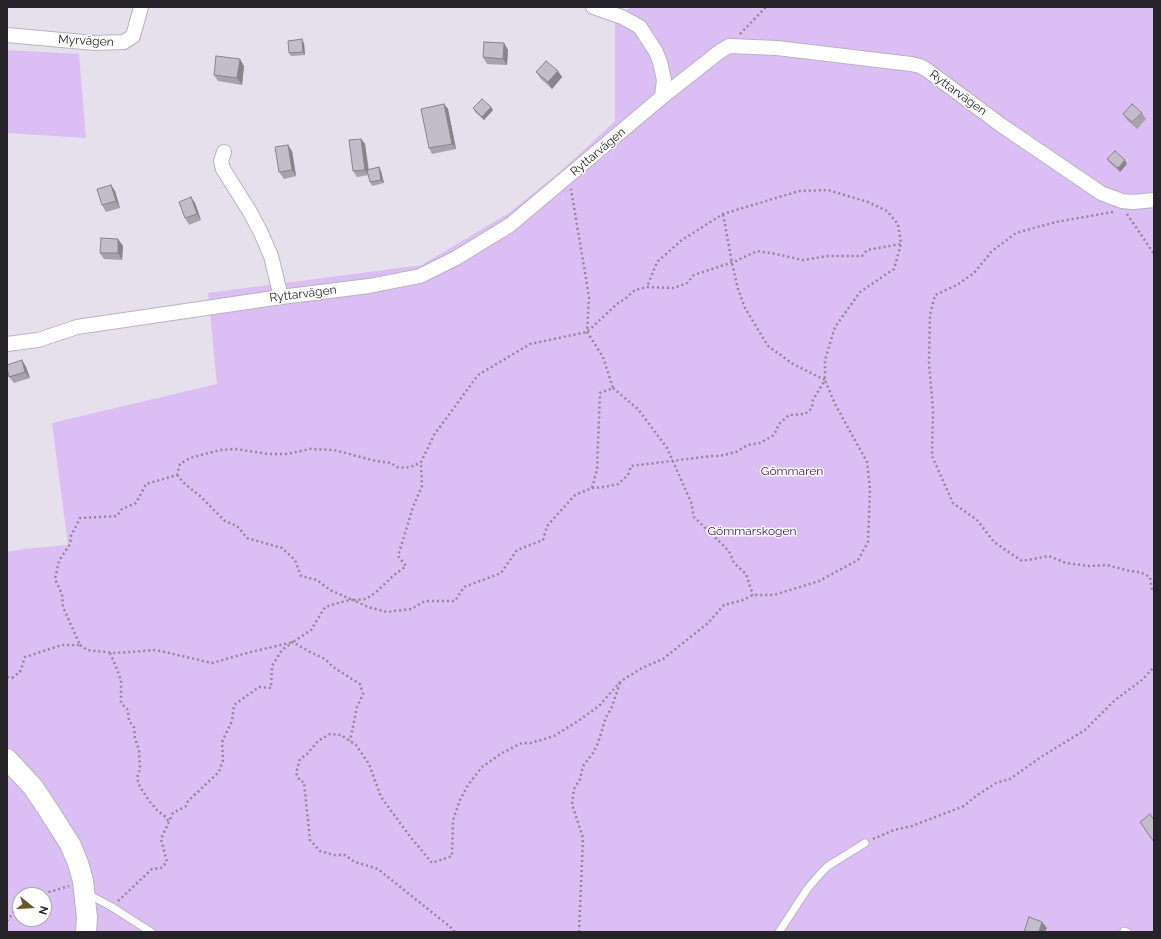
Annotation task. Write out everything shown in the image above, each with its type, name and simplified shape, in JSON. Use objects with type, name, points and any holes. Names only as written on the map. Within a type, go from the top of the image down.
[{"type":"street","name":"Myrvägen","points":[[7,35],[95,44],[124,42],[133,36],[141,7]]},
{"type":"street","points":[[593,7],[622,17],[640,27],[656,52],[660,62],[664,80],[662,97]]},
{"type":"street","name":"Ryttarvägen","points":[[7,344],[38,340],[77,327],[281,297],[369,286],[405,280],[427,273],[456,258],[510,225],[662,97],[719,52],[729,46],[777,48],[920,66],[928,70],[1001,125],[1121,205],[1154,200]]},
{"type":"street","points":[[224,152],[221,161],[223,170],[250,212],[261,233],[271,256],[281,297]]},
{"type":"street","points":[[7,759],[33,788],[49,810],[70,844],[78,863],[83,886],[86,932]]},
{"type":"lane","points":[[779,932],[808,888],[821,873],[828,866],[865,842]]},
{"type":"lane","points":[[83,886],[151,932]]},
{"type":"path","points":[[729,46],[766,7]]},
{"type":"path","points":[[569,176],[575,220],[590,297],[587,332],[602,357],[613,388],[638,409],[667,448],[691,502],[694,517],[729,551],[734,563],[746,574],[753,595]]},
{"type":"path","points":[[454,932],[454,930],[378,868],[355,862],[345,855],[334,855],[320,851],[310,840],[304,782],[300,781],[296,773],[300,759],[307,754],[318,741],[330,734],[341,735],[356,745],[369,764],[381,796],[409,835],[432,863],[452,856],[454,820],[460,800],[468,785],[482,767],[502,753],[522,743],[531,743],[554,736],[578,722],[598,706],[621,681],[642,668],[663,659],[708,623],[724,605],[753,595],[774,595],[819,581],[858,560],[868,542],[870,489],[867,462],[835,404],[825,380],[825,360],[835,327],[860,292],[894,269],[901,244],[898,224],[887,211],[868,202],[828,190],[799,191],[723,214],[682,240],[657,262],[647,287]]},
{"type":"path","points":[[1154,254],[1121,205],[1016,233],[992,251],[974,273],[957,285],[935,296],[930,315],[929,363],[933,410],[932,456],[953,503],[977,520],[994,542],[1022,561],[1049,556],[1066,563],[1089,566],[1107,565],[1140,572],[1150,577],[1152,590],[1154,590]]},
{"type":"path","points":[[723,214],[738,289],[745,308],[768,346],[793,364],[825,380]]},
{"type":"path","points":[[112,907],[152,869],[161,868],[167,862],[161,839],[173,813],[186,806],[188,800],[219,772],[223,760],[222,742],[232,721],[234,704],[259,687],[271,688],[272,666],[282,650],[311,630],[325,607],[353,600],[366,599],[406,566],[398,556],[413,507],[422,486],[421,462],[434,435],[478,376],[530,344],[587,332],[617,304],[635,290],[647,287],[674,288],[687,282],[694,275],[732,263],[757,251],[803,260],[828,256],[862,256],[867,250],[901,244]]},
{"type":"path","points":[[177,474],[184,483],[200,496],[225,521],[237,526],[247,538],[282,548],[296,560],[302,576],[317,580],[330,590],[368,607],[387,612],[411,609],[425,601],[454,602],[464,587],[501,573],[517,550],[543,540],[547,526],[575,495],[592,488],[618,484],[628,475],[631,466],[720,456],[736,452],[748,444],[760,443],[774,435],[779,424],[789,415],[805,414],[812,408],[813,400],[825,380]]},
{"type":"path","points":[[592,488],[597,469],[600,393],[613,388]]},
{"type":"path","points":[[177,474],[180,464],[190,458],[220,450],[235,449],[269,454],[287,454],[310,449],[334,450],[376,461],[391,463],[397,467],[405,468],[421,462]]},
{"type":"path","points":[[177,474],[146,484],[136,503],[122,510],[116,516],[80,518],[71,536],[70,544],[59,561],[55,579],[62,594],[63,607],[80,645],[87,650],[109,653],[156,650],[212,663],[293,642],[325,659],[333,667],[360,684],[363,694],[356,707],[350,741]]},
{"type":"path","points":[[7,677],[12,678],[20,672],[25,657],[62,644],[80,645]]},
{"type":"path","points":[[109,653],[121,680],[121,703],[128,710],[129,721],[134,727],[135,738],[139,750],[140,770],[137,778],[140,787],[150,802],[167,818],[169,822]]},
{"type":"path","points":[[865,842],[894,830],[912,826],[964,806],[996,783],[1010,778],[1085,730],[1115,700],[1142,680],[1154,666]]},
{"type":"path","points":[[579,932],[583,838],[572,804],[574,789],[580,779],[584,766],[593,754],[598,743],[606,717],[611,709],[621,681]]},
{"type":"path","points":[[52,892],[83,886]]},
{"type":"green space","name":"Gömmarskogen","points":[[630,7],[1154,7],[1154,932],[7,932],[7,552],[68,545],[52,423],[217,384],[208,293],[422,265],[509,213],[561,171],[615,121],[615,22]]},
{"type":"green space","points":[[7,50],[79,54],[86,138],[7,133]]},
{"type":"building","points":[[302,39],[303,52],[289,53],[288,41]]},
{"type":"building","points":[[484,42],[504,43],[503,59],[483,57]]},
{"type":"building","points":[[216,56],[240,59],[237,78],[214,75]]},
{"type":"building","points":[[546,61],[558,71],[548,82],[536,72]]},
{"type":"building","points":[[482,99],[491,107],[482,117],[473,108]]},
{"type":"building","points":[[444,104],[452,144],[429,148],[421,109]]},
{"type":"building","points":[[1132,104],[1142,113],[1132,122],[1123,114]]},
{"type":"building","points":[[361,139],[365,170],[353,171],[349,140]]},
{"type":"building","points":[[288,145],[292,170],[279,172],[275,147]]},
{"type":"building","points":[[1115,151],[1125,160],[1118,168],[1107,159]]},
{"type":"building","points":[[379,167],[381,180],[370,182],[367,170]]},
{"type":"building","points":[[111,185],[116,201],[102,205],[97,189]]},
{"type":"building","points":[[191,197],[197,214],[185,218],[179,202]]},
{"type":"building","points":[[101,238],[118,239],[118,253],[100,253]]},
{"type":"building","points":[[22,360],[25,372],[9,377],[7,365]]},
{"type":"building","points":[[1150,814],[1154,820],[1154,842],[1140,822]]},
{"type":"building","points":[[1029,917],[1042,922],[1039,932],[1024,932]]},
{"type":"park label","name":"Gömmaren","points":[[792,471]]}]
